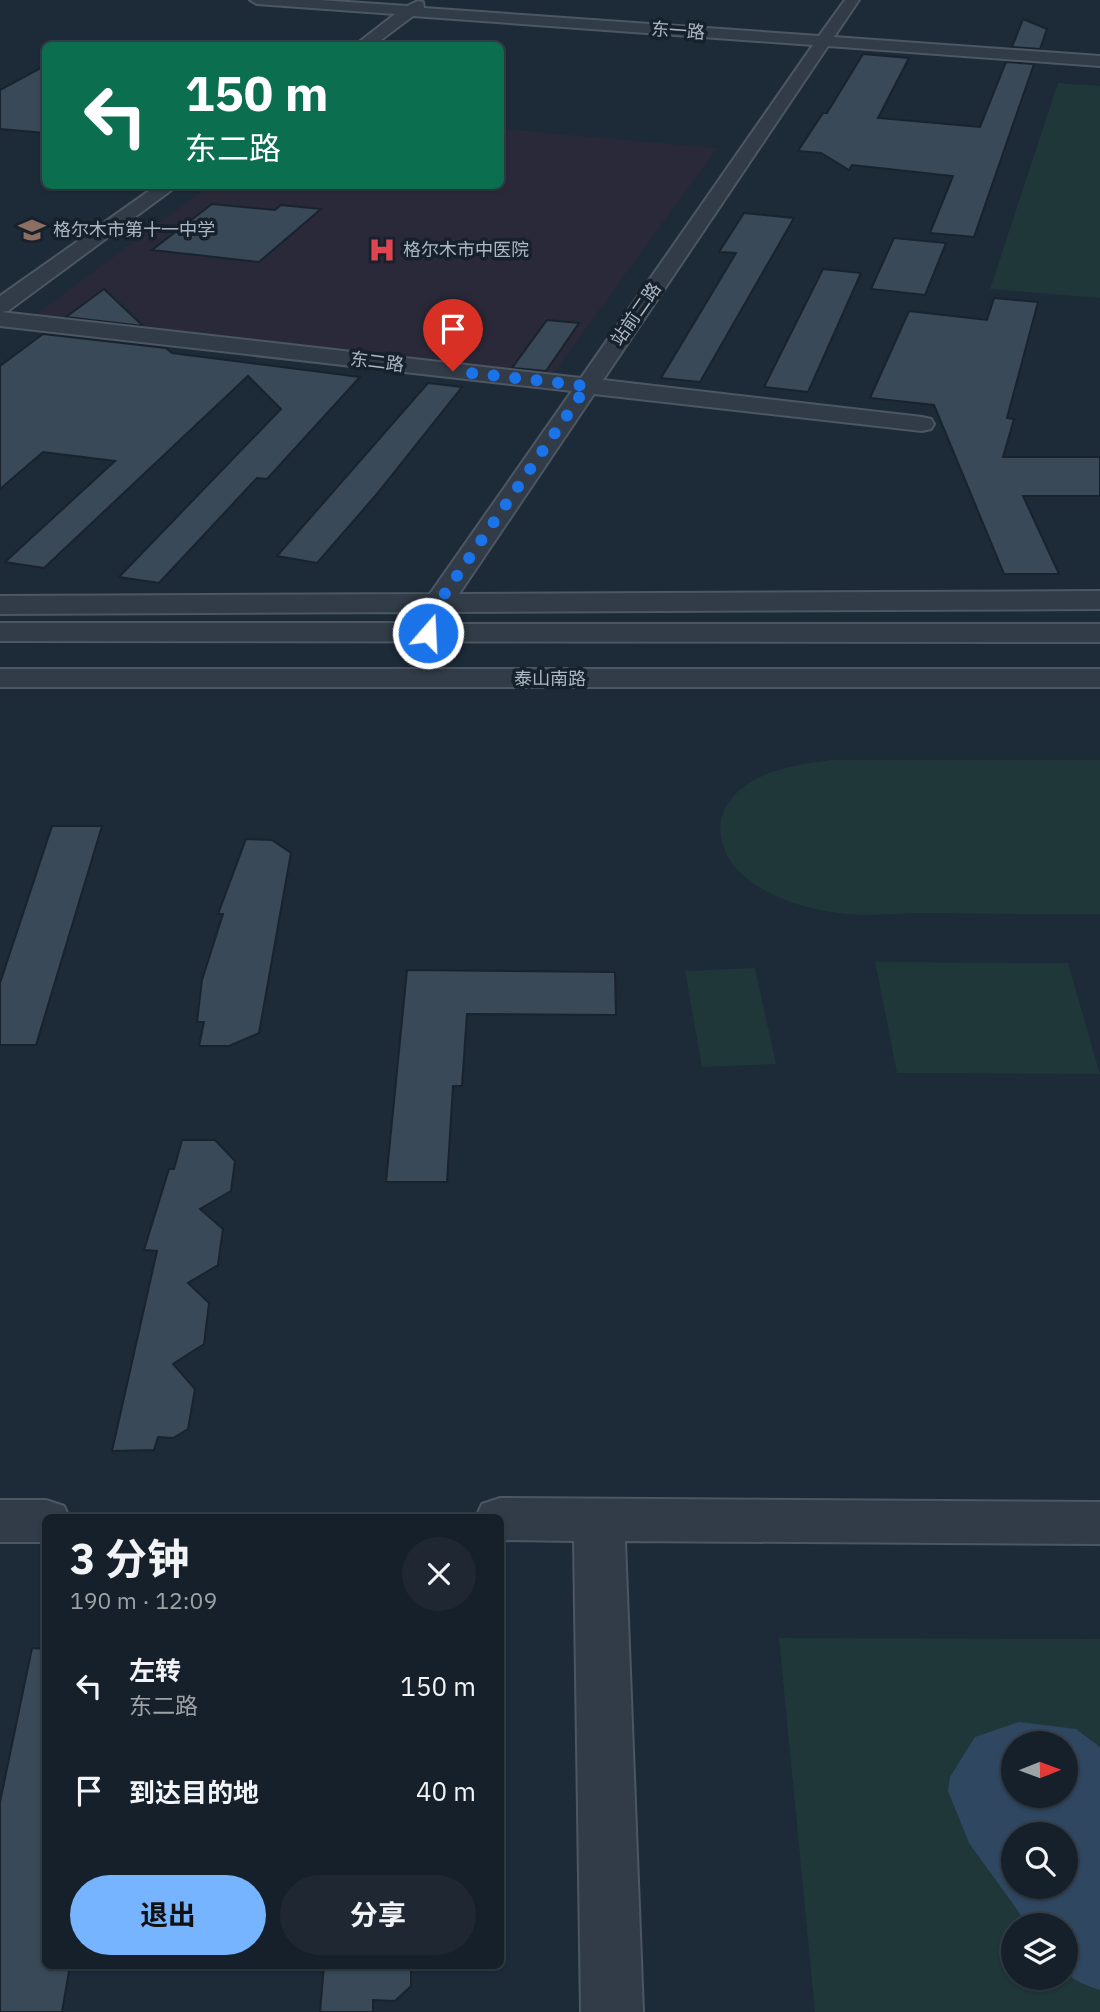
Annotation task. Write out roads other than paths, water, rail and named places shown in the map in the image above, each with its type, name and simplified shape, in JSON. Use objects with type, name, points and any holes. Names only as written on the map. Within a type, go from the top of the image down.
[{"type":"street","name":"东一路","points":[[257,0],[1100,61]]},
{"type":"street","points":[[367,42],[425,0]]},
{"type":"street","name":"站前二路","points":[[433,619],[587,386],[852,0]]},
{"type":"street","points":[[0,306],[164,189]]},
{"type":"street","name":"东二路","points":[[0,319],[922,424]]},
{"type":"street","points":[[0,632],[1100,600]]},
{"type":"street","points":[[0,605],[433,619],[1100,633]]},
{"type":"street","name":"泰山南路","points":[[0,678],[1100,678]]},
{"type":"street","points":[[0,703],[1100,704]]},
{"type":"street","points":[[599,1518],[612,2012]]},
{"type":"street","points":[[504,1519],[1100,1523]]},
{"type":"street","points":[[0,1521],[42,1521]]},
{"type":"water","points":[[1019,1722],[1076,1729],[1100,1747],[1100,1990],[1078,1982],[1078,1913],[1019,1913],[1009,1899],[1078,1899],[1078,1822],[1001,1822],[1001,1887],[969,1843],[948,1791],[950,1777],[975,1737]]},
{"type":"place","name":"格尔木市第十一中学","points":[[32,230]]},
{"type":"place","name":"格尔木市中医院","points":[[382,250]]}]
